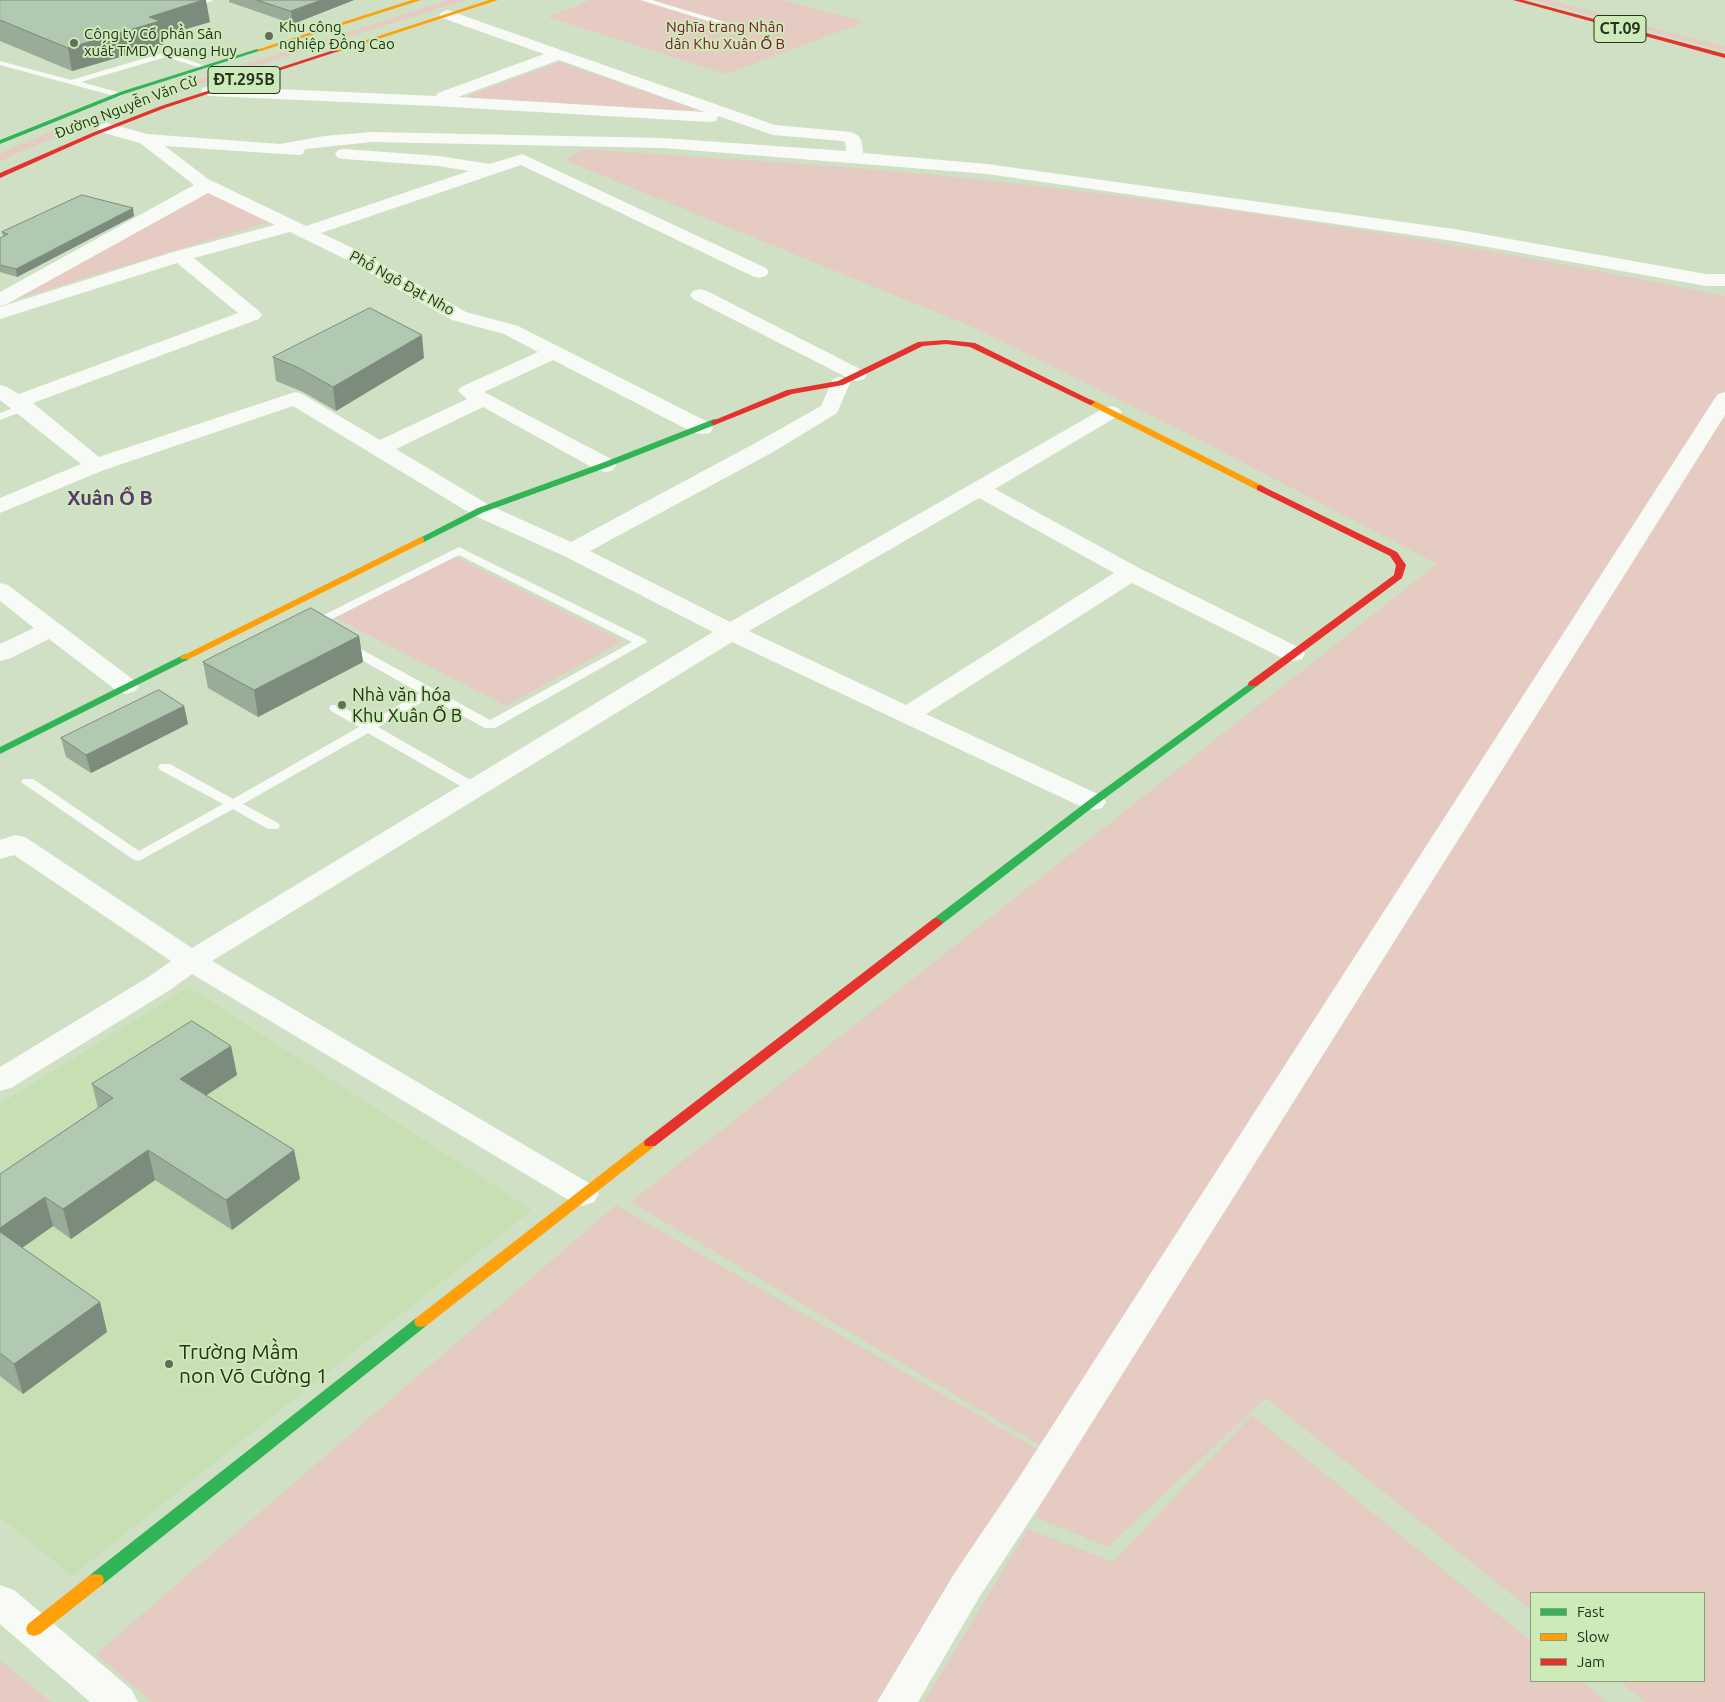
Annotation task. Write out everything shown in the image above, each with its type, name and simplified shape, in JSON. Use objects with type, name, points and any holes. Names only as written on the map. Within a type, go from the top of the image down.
[{"type":"main road","name":"Đường Nguyễn Văn Cừ","points":[[0,142],[118,95],[418,0]]},
{"type":"main road","name":"Đường Nguyễn Văn Cừ","points":[[0,176],[107,128],[209,91],[495,0]]},
{"type":"main road","name":"CT.09","points":[[1516,0],[1725,56]]},
{"type":"main road","points":[[0,751],[126,686],[481,510],[605,466],[790,392],[849,379],[921,344],[954,342],[972,345],[1111,412],[1267,492],[1394,554],[1401,565],[1399,576],[1093,802],[582,1194],[34,1629]]},
{"type":"street","points":[[447,15],[773,130],[845,136],[853,139],[855,157]]},
{"type":"street","points":[[434,101],[557,55]]},
{"type":"street","points":[[209,91],[434,101],[744,119]]},
{"type":"street","name":"Phố Ngô Đạt Nho","points":[[107,128],[146,139],[208,185],[354,256],[460,316],[511,330],[702,428]]},
{"type":"street","points":[[279,149],[324,141],[372,137],[663,143],[855,157],[986,169],[1081,182],[1454,235],[1706,280],[1725,280]]},
{"type":"street","points":[[146,139],[439,161],[491,169]]},
{"type":"street","points":[[0,313],[180,256],[299,229],[522,159],[759,272]]},
{"type":"street","points":[[0,300],[208,185]]},
{"type":"street","points":[[14,400],[252,315],[180,256]]},
{"type":"street","points":[[572,551],[767,446],[830,409],[849,379],[700,295]]},
{"type":"street","points":[[554,352],[468,391],[605,466]]},
{"type":"street","points":[[0,506],[96,465],[295,398],[481,510],[572,551],[731,632],[1093,802]]},
{"type":"street","points":[[897,1702],[967,1584],[1031,1489],[1725,398]]},
{"type":"street","points":[[14,400],[96,465]]},
{"type":"street","points":[[379,449],[484,400]]},
{"type":"street","points":[[0,1081],[191,961],[476,790],[731,632],[1111,412]]},
{"type":"street","points":[[977,488],[1131,573],[1293,654]]},
{"type":"street","points":[[908,715],[1131,573]]},
{"type":"street","points":[[0,590],[50,630],[126,686]]},
{"type":"street","points":[[0,654],[50,630]]},
{"type":"street","points":[[5,843],[191,961],[582,1194]]},
{"type":"street","points":[[0,1601],[118,1702]]},
{"type":"lane","points":[[165,0],[190,8],[210,0]]},
{"type":"lane","points":[[644,0],[724,23]]},
{"type":"lane","points":[[74,82],[166,54],[204,67]]},
{"type":"lane","points":[[0,63],[118,95]]},
{"type":"lane","points":[[0,417],[14,400]]},
{"type":"lane","points":[[459,550],[641,642],[490,725],[429,693],[309,626],[459,550]]},
{"type":"lane","points":[[28,782],[139,857],[429,693]]},
{"type":"lane","points":[[335,708],[476,790]]},
{"type":"lane","points":[[165,767],[273,826]]},
{"type":"shaded area","name":"Trường Mầm non Võ Cường 1","points":[[189,987],[532,1210],[72,1576],[0,1517],[0,1104]]},
{"type":"green space","points":[[449,0],[466,0],[172,94],[57,137],[0,161],[0,153],[67,125],[149,95]]},
{"type":"green space","name":"Nghĩa trang Nhân dân Khu Xuân Ổ B","points":[[591,0],[783,0],[865,22],[726,74],[548,17]]},
{"type":"green space","points":[[1534,0],[1549,0],[1725,47],[1725,51]]},
{"type":"green space","points":[[559,62],[695,110],[692,113],[468,98],[470,95]]},
{"type":"green space","points":[[584,149],[872,169],[1015,183],[1219,209],[1422,240],[1523,257],[1725,296],[1725,1702],[1646,1702],[1620,1682],[1705,1682],[1705,1592],[1530,1592],[1530,1609],[1266,1398],[1108,1547],[1037,1518],[1046,1449],[631,1202],[1437,564],[1198,439],[977,329],[564,160]]},
{"type":"green space","points":[[206,193],[268,222],[0,304]]},
{"type":"green space","points":[[454,556],[623,641],[506,706],[336,618]]},
{"type":"green space","points":[[616,1205],[1042,1452],[881,1702],[152,1702],[96,1654]]},
{"type":"green space","points":[[1252,1415],[1530,1640],[1530,1682],[1582,1682],[1607,1702],[924,1702],[1028,1529],[1113,1562]]},
{"type":"green space","points":[[0,1660],[51,1702],[0,1702]]},
{"type":"building","points":[[0,0],[203,0],[149,17],[160,21],[68,48],[0,20]]},
{"type":"building","points":[[257,0],[321,0],[291,11]]},
{"type":"building","points":[[82,195],[133,208],[16,269],[0,265],[0,238],[8,234],[2,232]]},
{"type":"building","points":[[370,308],[422,335],[333,387],[299,368],[273,357]]},
{"type":"building","points":[[311,608],[359,636],[254,690],[203,662]]},
{"type":"building","points":[[159,690],[184,706],[86,755],[61,738]]},
{"type":"building","points":[[192,1021],[231,1046],[180,1079],[294,1150],[226,1200],[148,1150],[63,1209],[45,1197],[0,1228],[0,1174],[113,1098],[92,1084]]},
{"type":"building","points":[[0,1232],[100,1302],[14,1364],[0,1353]]},
{"type":"traffic: fast","points":[[0,142],[122,93],[259,50]]},
{"type":"traffic: fast","points":[[421,540],[481,510],[605,465],[714,422]]},
{"type":"traffic: fast","points":[[0,751],[185,657]]},
{"type":"traffic: fast","points":[[937,922],[1093,802],[1253,684]]},
{"type":"traffic: fast","points":[[96,1580],[421,1322]]},
{"type":"traffic: slow","points":[[259,50],[418,0]]},
{"type":"traffic: slow","points":[[336,51],[495,0]]},
{"type":"traffic: slow","points":[[1091,402],[1260,488]]},
{"type":"traffic: slow","points":[[185,657],[421,540]]},
{"type":"traffic: slow","points":[[421,1322],[650,1143]]},
{"type":"traffic: slow","points":[[34,1629],[96,1580]]},
{"type":"traffic: jam","points":[[1516,0],[1725,56]]},
{"type":"traffic: jam","points":[[0,176],[94,134],[163,107],[336,51]]},
{"type":"traffic: jam","points":[[714,422],[790,392],[840,383],[921,344],[946,342],[972,345],[1091,402]]},
{"type":"traffic: jam","points":[[1253,684],[1399,576],[1401,565],[1394,554],[1260,488]]},
{"type":"traffic: jam","points":[[650,1143],[937,922]]},
{"type":"place","name":"Khu công nghiệp Đồng Cao","points":[[269,36]]},
{"type":"place","name":"Công ty Cổ phần Sản xuất TMDV Quang Huy","points":[[74,43]]},
{"type":"place","name":"Nhà văn hóa Khu Xuân Ổ B","points":[[342,705]]},
{"type":"place","name":"Trường Mầm non Võ Cường 1","points":[[169,1364]]},
{"type":"district","name":"Xuân Ổ B","points":[[110,498]]}]
